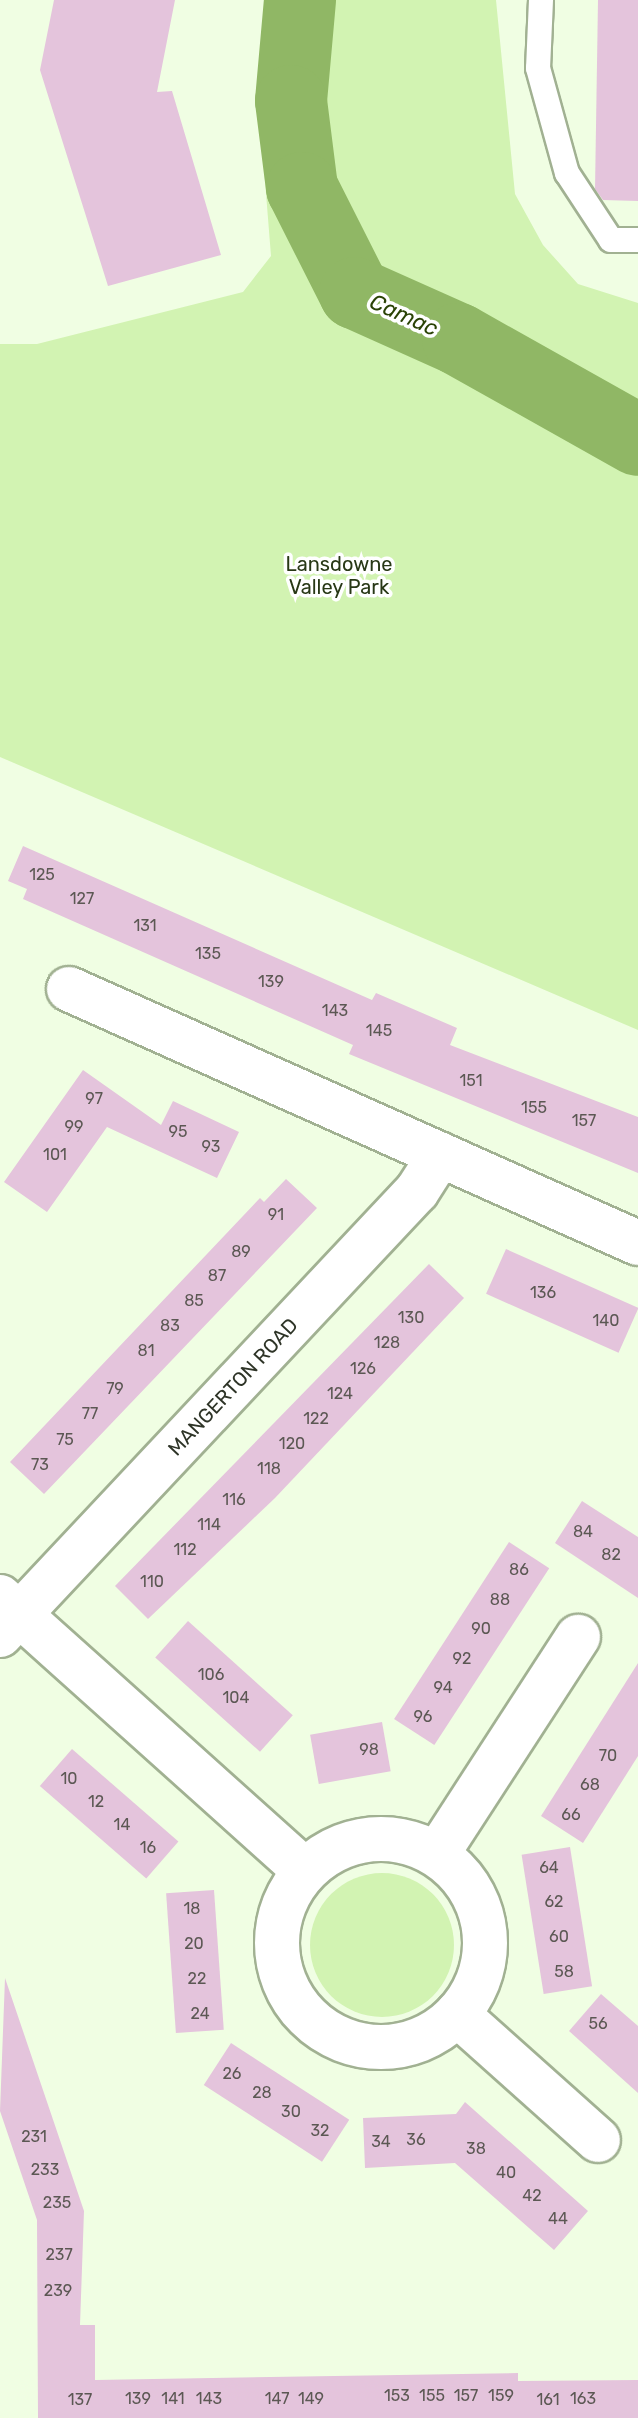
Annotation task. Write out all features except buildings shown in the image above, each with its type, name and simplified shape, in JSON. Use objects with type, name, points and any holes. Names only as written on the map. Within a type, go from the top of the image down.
[{"type":"street","points":[[69,989],[638,1243]]},
{"type":"street","name":"MANGERTON ROAD","points":[[305,1871],[6,1615],[417,1191],[440,1155]]},
{"type":"street","points":[[437,1854],[578,1637]]},
{"type":"street","points":[[368,1839],[437,1854],[469,1887],[484,1930],[479,1975],[457,2014],[414,2042],[390,2047],[340,2039],[309,2018],[286,1988],[276,1939],[290,1891],[305,1871],[323,1855],[368,1839]]},
{"type":"street","points":[[457,2014],[598,2140]]},
{"type":"lane","points":[[541,0],[538,68],[567,173],[611,240],[638,240]]},
{"type":"green space","name":"Lansdowne Valley Park","points":[[272,0],[496,0],[515,194],[543,245],[578,284],[638,303],[638,1030],[0,757],[0,344],[37,344],[243,292],[271,256],[258,93],[275,18]]},
{"type":"green space","points":[[382,1873],[409,1879],[433,1894],[448,1918],[454,1945],[448,1972],[433,1996],[409,2011],[382,2017],[355,2011],[331,1996],[316,1972],[310,1945],[316,1918],[331,1894],[355,1879]]},
{"type":"waterway","name":"Camac","points":[[300,0],[291,101],[302,188],[355,293],[458,339],[638,440]]}]
